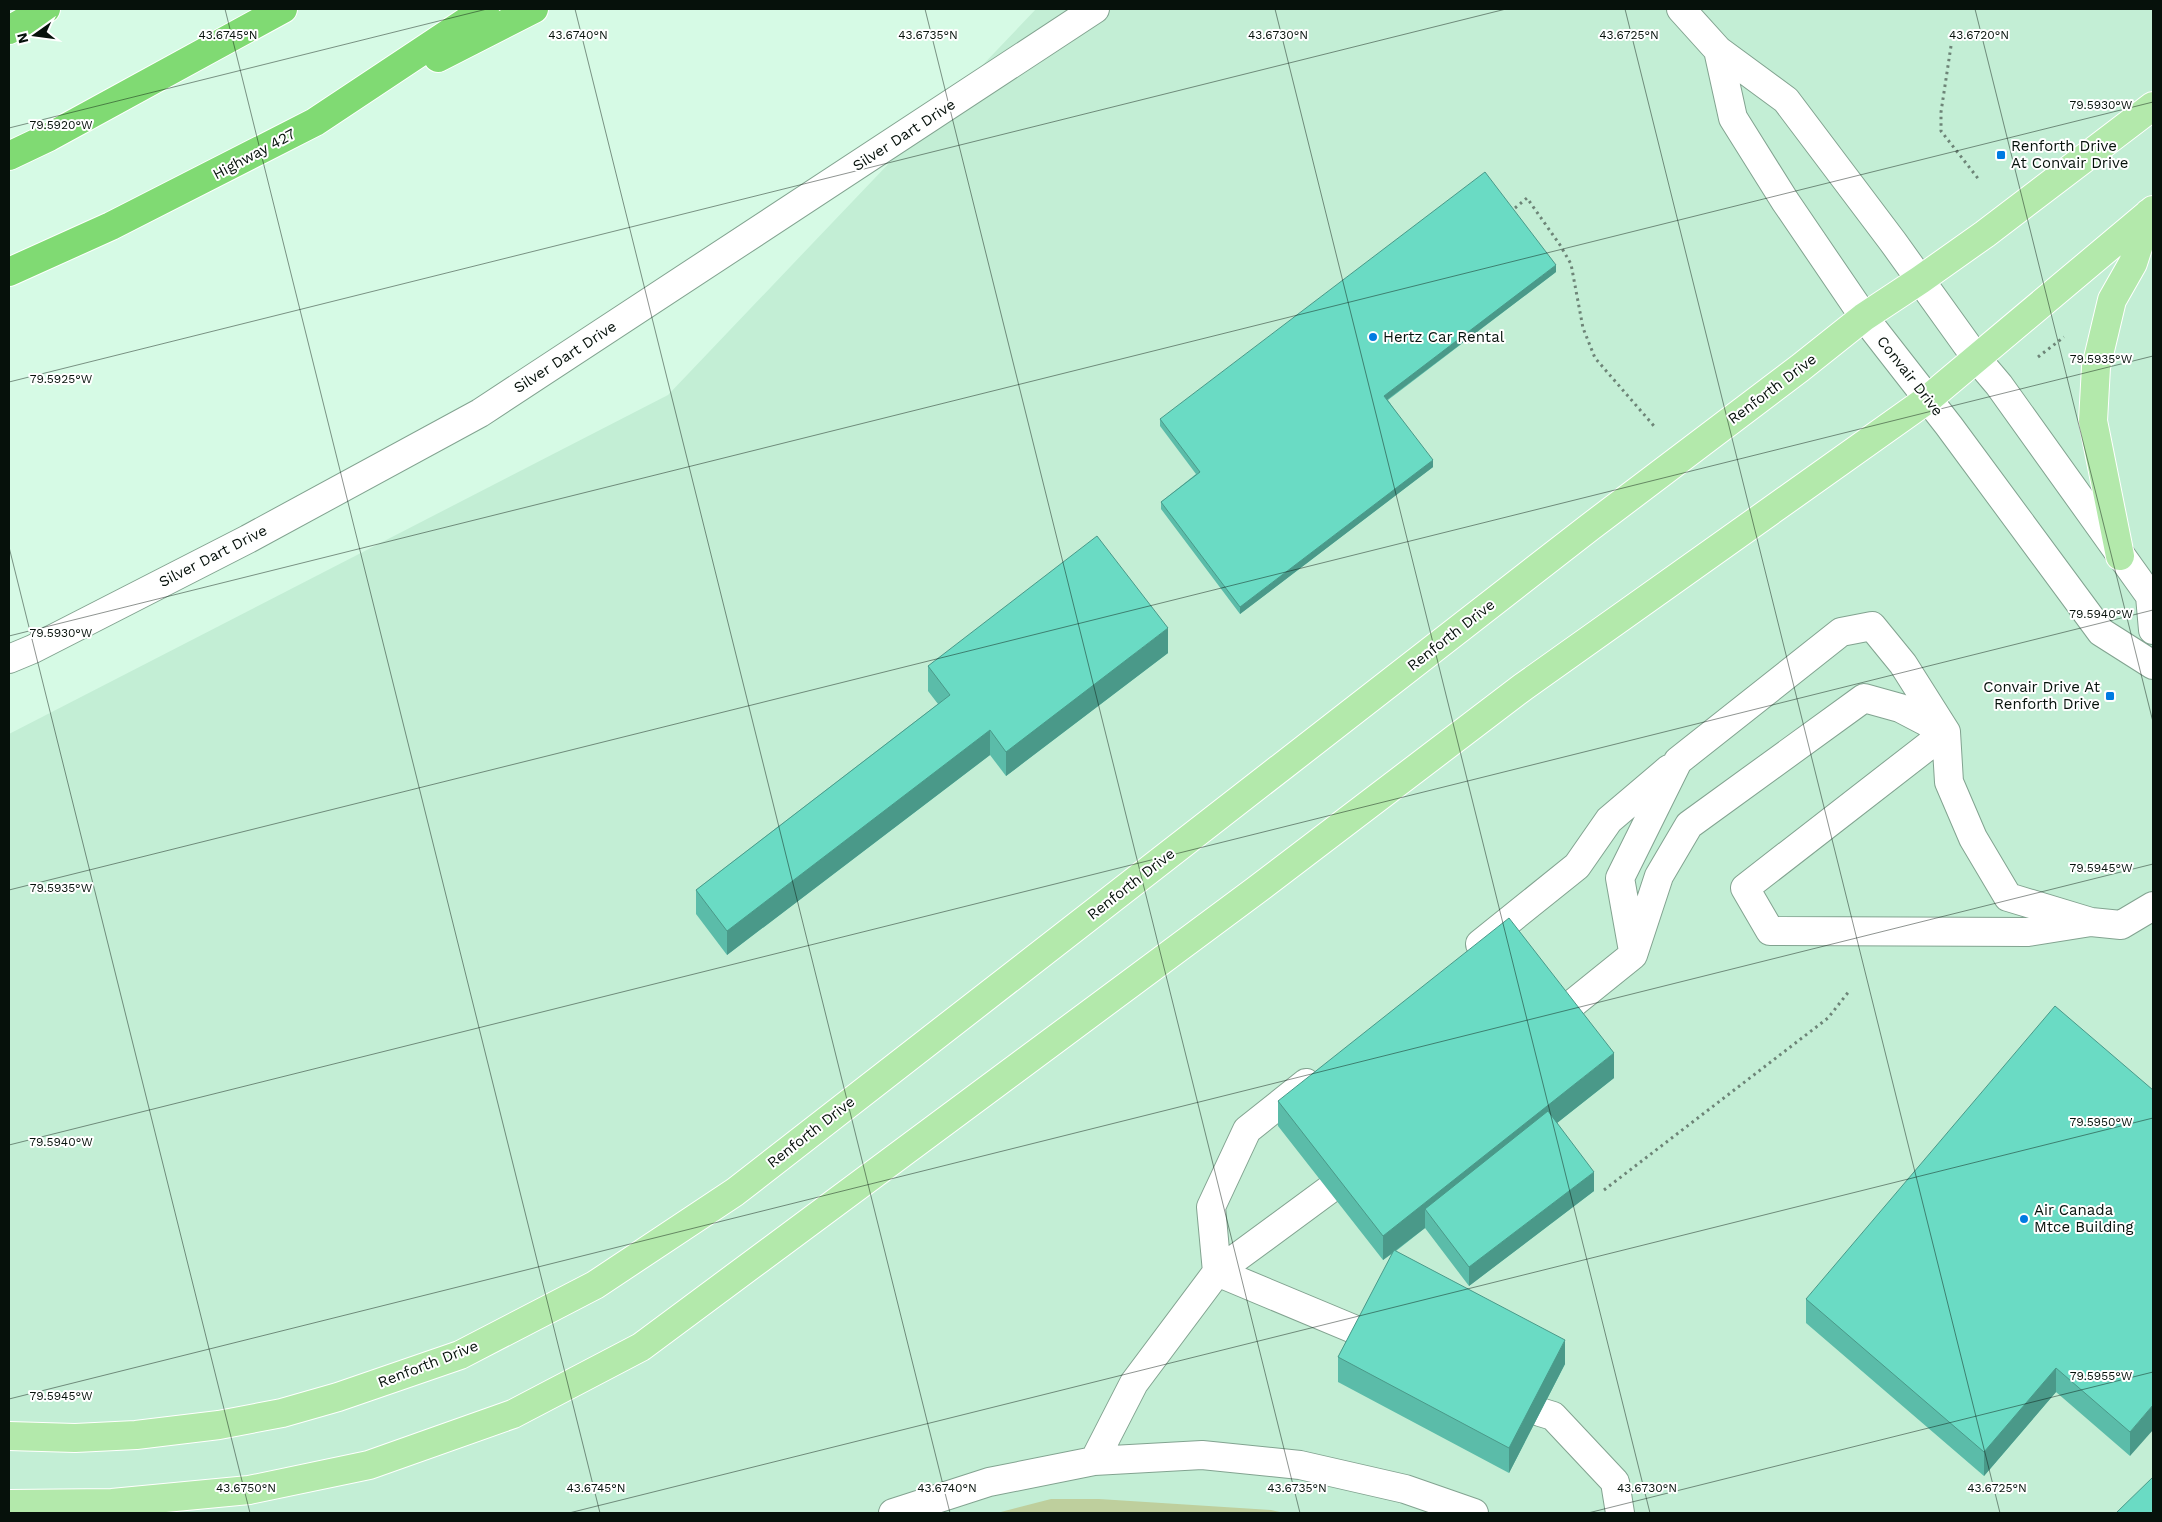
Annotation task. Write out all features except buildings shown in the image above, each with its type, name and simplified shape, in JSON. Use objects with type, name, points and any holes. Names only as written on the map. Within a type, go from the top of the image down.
[{"type":"highway","points":[[9,30],[46,9]]},
{"type":"highway","points":[[9,156],[66,128],[284,9]]},
{"type":"highway","name":"Highway 427","points":[[9,272],[112,226],[314,122],[485,9]]},
{"type":"highway","points":[[314,122],[534,9]]},
{"type":"main road","name":"Renforth Drive","points":[[9,1436],[75,1438],[136,1435],[219,1425],[282,1413],[338,1397],[460,1355],[595,1285],[735,1192],[1590,527],[1800,368],[1864,317],[1985,234],[2153,106]]},
{"type":"main road","points":[[9,1504],[112,1503],[249,1490],[369,1465],[513,1414],[641,1347],[1255,891],[1522,687],[1928,399],[2151,211]]},
{"type":"main road","points":[[2120,556],[2093,421],[2096,367],[2112,300],[2133,263],[2151,211]]},
{"type":"street","name":"Silver Dart Drive","points":[[9,660],[248,539],[480,413],[1095,9]]},
{"type":"street","name":"Convair Drive","points":[[1681,9],[1718,50],[1786,100],[1920,280],[1976,359],[1999,385],[2150,596],[2153,630]]},
{"type":"street","name":"Convair Drive","points":[[1718,50],[1733,118],[1785,201],[1864,317],[1928,399],[2101,632],[2153,666]]},
{"type":"street","points":[[1462,958],[1577,866],[1609,820],[1678,761],[1841,632],[1872,626],[1903,664],[1946,732],[1949,782],[1973,838],[2008,897],[2091,922],[2121,925],[2153,906]]},
{"type":"street","points":[[1524,1042],[1633,954],[1659,876],[1689,825],[1864,698],[1900,708],[1946,732]]},
{"type":"street","points":[[1946,732],[1745,888],[1770,931],[2028,932],[2091,922]]},
{"type":"street","points":[[1633,954],[1620,878],[1678,761]]},
{"type":"street","points":[[1217,1272],[1211,1207],[1246,1130],[1323,1069]]},
{"type":"street","points":[[1094,1461],[1134,1383],[1217,1272],[1375,1155]]},
{"type":"street","points":[[1217,1272],[1408,1352]]},
{"type":"street","points":[[1487,1388],[1553,1416],[1615,1482],[1620,1513]]},
{"type":"street","points":[[892,1513],[989,1482],[1094,1461],[1202,1456],[1300,1464],[1405,1489],[1474,1513]]},
{"type":"path","points":[[1951,46],[1941,112],[1941,131],[1980,181]]},
{"type":"path","points":[[1515,208],[1528,198],[1560,245],[1570,264],[1583,328],[1595,358],[1654,426]]},
{"type":"path","points":[[2059,333],[2070,344]]},
{"type":"path","points":[[2031,361],[2064,338]]},
{"type":"path","points":[[1604,1190],[1828,1018],[1850,990]]},
{"type":"shaded area","points":[[1036,9],[2153,9],[2153,1513],[9,1513],[9,734],[668,395]]},
{"type":"shaded area","points":[[1051,1499],[1099,1499],[1271,1510],[1284,1513],[997,1513]]},
{"type":"place","name":"Renforth Drive At Convair Drive","points":[[2001,155]]},
{"type":"place","name":"Hertz Car Rental","points":[[1373,337]]},
{"type":"place","name":"Convair Drive At Renforth Drive","points":[[2110,696]]},
{"type":"place","name":"Air Canada Mtce Building","points":[[2024,1219]]}]
